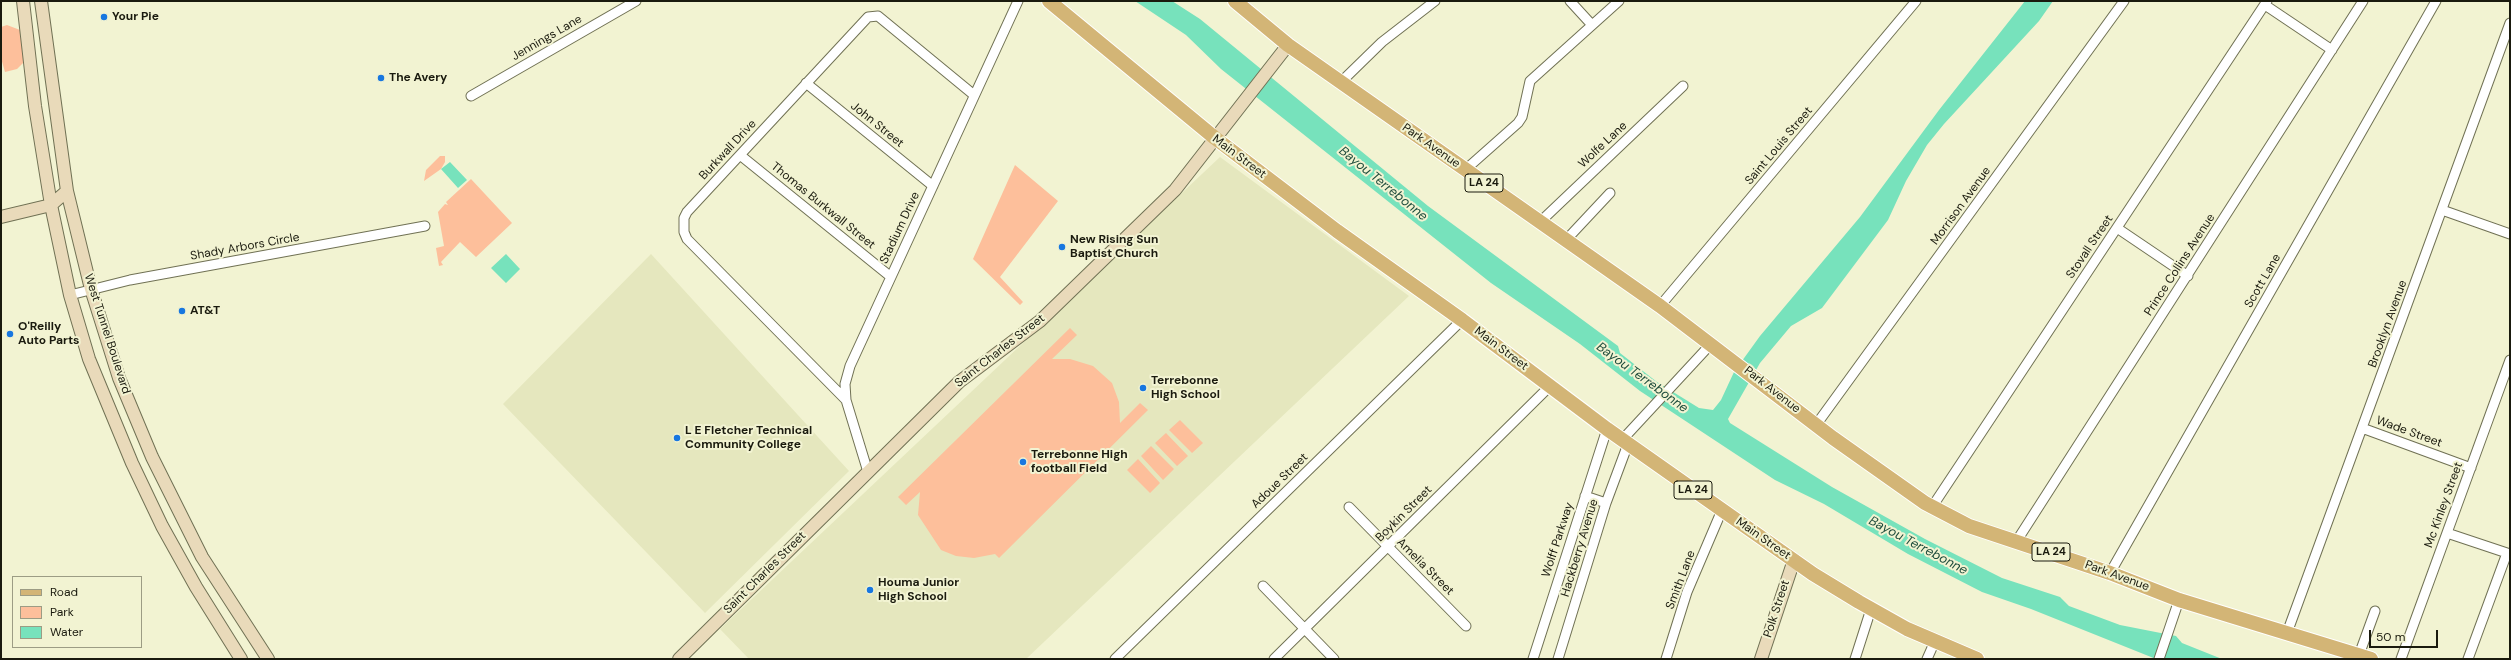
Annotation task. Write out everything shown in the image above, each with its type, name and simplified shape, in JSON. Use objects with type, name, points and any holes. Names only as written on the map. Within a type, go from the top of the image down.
[{"type":"main road","name":"West Tunnel Boulevard","points":[[22,1],[35,106],[51,205],[70,295],[89,358],[132,463],[192,580],[241,659]]},
{"type":"main road","name":"West Tunnel Boulevard","points":[[41,1],[67,191],[91,289],[119,378],[168,492],[202,557],[268,659]]},
{"type":"main road","name":"Main Street","points":[[1049,1],[1215,138],[1336,231],[1462,320],[1625,442],[1794,560],[1871,609],[1935,641],[1977,659]]},
{"type":"main road","name":"Park Avenue","points":[[1235,1],[1288,45],[1660,306],[1710,345],[1736,362],[1816,425],[1932,507],[1969,526],[2110,573],[2179,600],[2365,657]]},
{"type":"main road","points":[[25,19],[36,43],[47,50]]},
{"type":"main road","name":"Saint Charles Street","points":[[679,659],[959,382],[1040,321],[1175,190],[1249,97],[1288,45]]},
{"type":"main road","points":[[1,217],[51,205],[67,191]]},
{"type":"main road","name":"Polk Street","points":[[1761,659],[1794,560]]},
{"type":"street","name":"Jennings Lane","points":[[471,96],[636,1]]},
{"type":"street","name":"Stadium Drive","points":[[868,472],[846,400],[845,384],[850,366],[1018,1]]},
{"type":"street","points":[[1341,82],[1382,42],[1435,1]]},
{"type":"street","points":[[1570,1],[1592,25]]},
{"type":"street","points":[[1465,170],[1518,124],[1522,117],[1530,81],[1619,1]]},
{"type":"street","name":"Saint Louis Street","points":[[1660,306],[1916,1]]},
{"type":"street","name":"Morrison Avenue","points":[[1816,425],[2124,1]]},
{"type":"street","name":"Prince Collins Avenue","points":[[2016,542],[2363,1]]},
{"type":"street","name":"Scott Lane","points":[[2110,573],[2436,1]]},
{"type":"street","points":[[2266,3],[2332,50]]},
{"type":"street","name":"Stovall Street","points":[[1932,507],[2266,3]]},
{"type":"street","name":"Burkwall Drive","points":[[846,400],[687,239],[684,232],[684,218],[687,212],[868,17],[878,16],[974,95]]},
{"type":"street","name":"Brooklyn Avenue","points":[[2287,632],[2510,23]]},
{"type":"street","name":"John Street","points":[[806,83],[933,186]]},
{"type":"street","name":"Wolfe Lane","points":[[1540,222],[1683,86]]},
{"type":"street","name":"Thomas Burkwall Street","points":[[740,155],[891,276]]},
{"type":"street","points":[[1566,240],[1610,193]]},
{"type":"street","points":[[2442,210],[2510,234]]},
{"type":"street","name":"Shady Arbors Circle","points":[[70,295],[130,280],[425,226]]},
{"type":"street","points":[[2117,228],[2188,276]]},
{"type":"street","name":"Adoue Street","points":[[1115,659],[1462,320]]},
{"type":"street","name":"Hackberry Avenue","points":[[1558,659],[1625,442],[1650,409],[1710,345]]},
{"type":"street","name":"Mc Kinley Street","points":[[2401,659],[2510,360]]},
{"type":"street","name":"Boykin Street","points":[[1274,659],[1550,386]]},
{"type":"street","name":"Wade Street","points":[[2362,428],[2471,468]]},
{"type":"street","name":"Wolff Parkway","points":[[1533,659],[1607,429]]},
{"type":"street","points":[[1585,496],[1606,502]]},
{"type":"street","name":"Amelia Street","points":[[1349,507],[1466,626]]},
{"type":"street","name":"Smith Lane","points":[[1666,659],[1687,592],[1722,510]]},
{"type":"street","points":[[2447,533],[2507,552],[2468,659]]},
{"type":"street","points":[[1263,586],[1334,659]]},
{"type":"street","points":[[2159,659],[2179,600]]},
{"type":"street","points":[[1855,659],[1871,609]]},
{"type":"street","points":[[2365,657],[2375,611]]},
{"type":"street","points":[[1927,659],[1935,641]]},
{"type":"shaded area","name":"Terrebonne High School","points":[[1220,157],[1409,296],[1026,659],[749,659],[720,629]]},
{"type":"shaded area","name":"L E Fletcher Technical Community College","points":[[651,254],[849,471],[705,613],[503,404]]},
{"type":"green space","points":[[7,25],[20,30],[24,62],[17,69],[5,72],[1,58],[1,27]]},
{"type":"green space","points":[[440,156],[445,156],[445,162],[441,169],[424,181],[426,170]]},
{"type":"green space","points":[[1015,165],[1058,201],[1000,277],[1023,302],[1020,305],[973,259]]},
{"type":"green space","points":[[471,179],[512,223],[476,257],[460,242],[441,262],[443,265],[439,266],[436,248],[444,246],[438,212],[445,204],[448,205],[446,202]]},
{"type":"green space","points":[[1070,328],[1077,335],[1052,359],[1070,359],[1093,366],[1112,383],[1119,402],[1120,423],[1140,403],[1148,410],[999,558],[995,554],[974,558],[956,556],[941,550],[918,515],[920,492],[906,505],[898,497]]},
{"type":"green space","points":[[1180,420],[1203,443],[1192,453],[1169,430]]},
{"type":"green space","points":[[1166,433],[1188,456],[1177,466],[1155,443]]},
{"type":"green space","points":[[1151,446],[1174,469],[1163,480],[1141,456]]},
{"type":"green space","points":[[1138,459],[1160,483],[1150,493],[1127,470]]},
{"type":"water","name":"Bayou Terrebonne","points":[[1135,1],[1172,1],[1200,19],[1428,206],[1618,346],[1620,353],[1657,382],[1699,408],[1713,410],[1721,400],[1734,372],[1760,336],[1860,217],[1939,110],[2025,1],[2053,1],[2039,21],[1944,124],[1927,145],[1906,181],[1888,220],[1822,308],[1791,326],[1760,363],[1728,419],[1730,423],[1832,487],[1925,539],[2002,578],[2060,597],[2069,606],[2120,625],[2176,636],[2182,643],[2222,659],[2156,659],[2031,609],[1982,592],[1908,554],[1824,504],[1775,480],[1640,391],[1580,344],[1491,283],[1221,69],[1186,35]]},
{"type":"water","points":[[450,162],[467,180],[458,188],[441,169]]},
{"type":"water","points":[[506,254],[520,269],[506,283],[491,268]]},
{"type":"place","name":"Your Pie","points":[[104,17]]},
{"type":"place","name":"The Avery","points":[[381,78]]},
{"type":"place","name":"New Rising Sun Baptist Church","points":[[1062,247]]},
{"type":"place","name":"AT&T","points":[[182,311]]},
{"type":"place","name":"O'Reilly Auto Parts","points":[[10,334]]},
{"type":"place","name":"Terrebonne High School","points":[[1143,388]]},
{"type":"place","name":"L E Fletcher Technical Community College","points":[[677,438]]},
{"type":"place","name":"Terrebonne High football Field","points":[[1023,462]]},
{"type":"place","name":"Houma Junior High School","points":[[870,590]]}]
